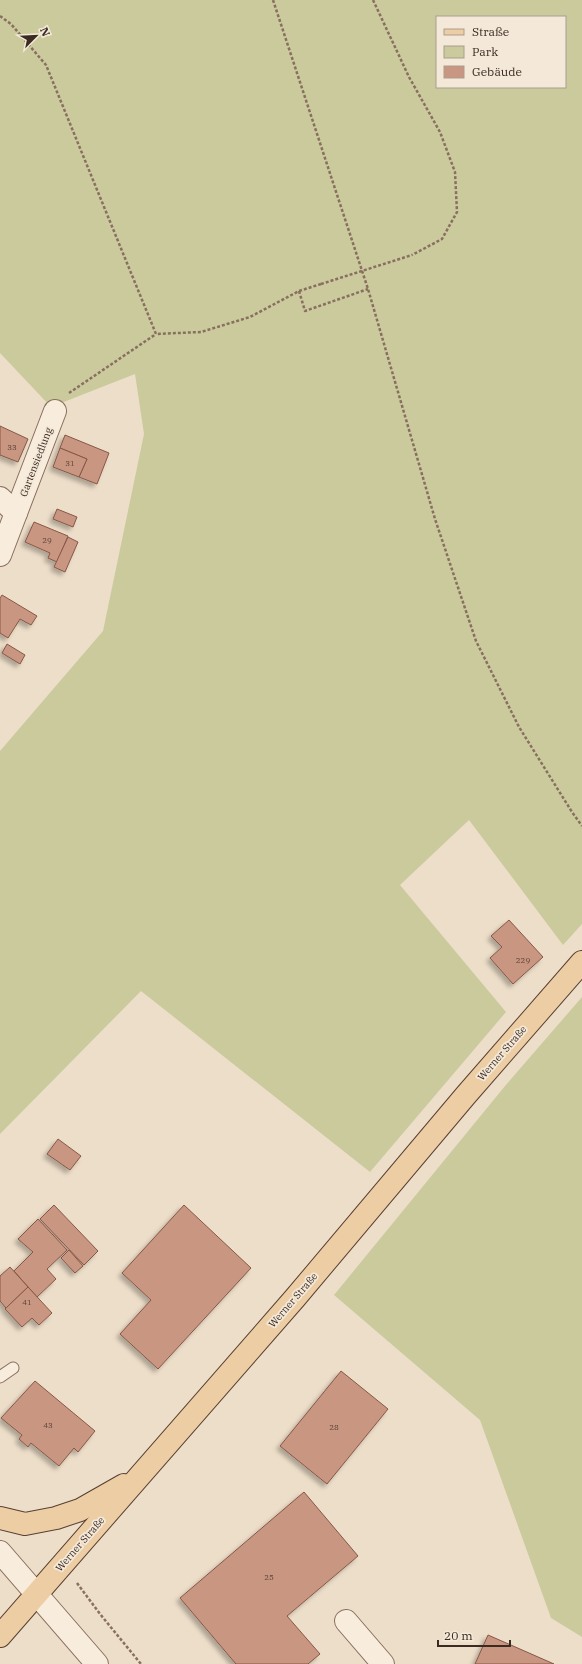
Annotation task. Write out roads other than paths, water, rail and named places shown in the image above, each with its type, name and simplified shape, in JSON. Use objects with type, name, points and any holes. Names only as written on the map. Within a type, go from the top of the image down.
[{"type":"main road","name":"Werner Straße","points":[[0,1636],[295,1298],[466,1095],[582,962]]},
{"type":"main road","points":[[0,1518],[26,1524],[56,1518],[80,1510],[138,1478]]},
{"type":"street","name":"Gartensiedlung","points":[[0,555],[55,411]]},
{"type":"street","name":"Gartensiedlung","points":[[0,498],[16,513]]},
{"type":"street","points":[[0,1552],[97,1664]]},
{"type":"street","points":[[346,1621],[383,1664]]},
{"type":"lane","points":[[0,1377],[13,1368]]}]
